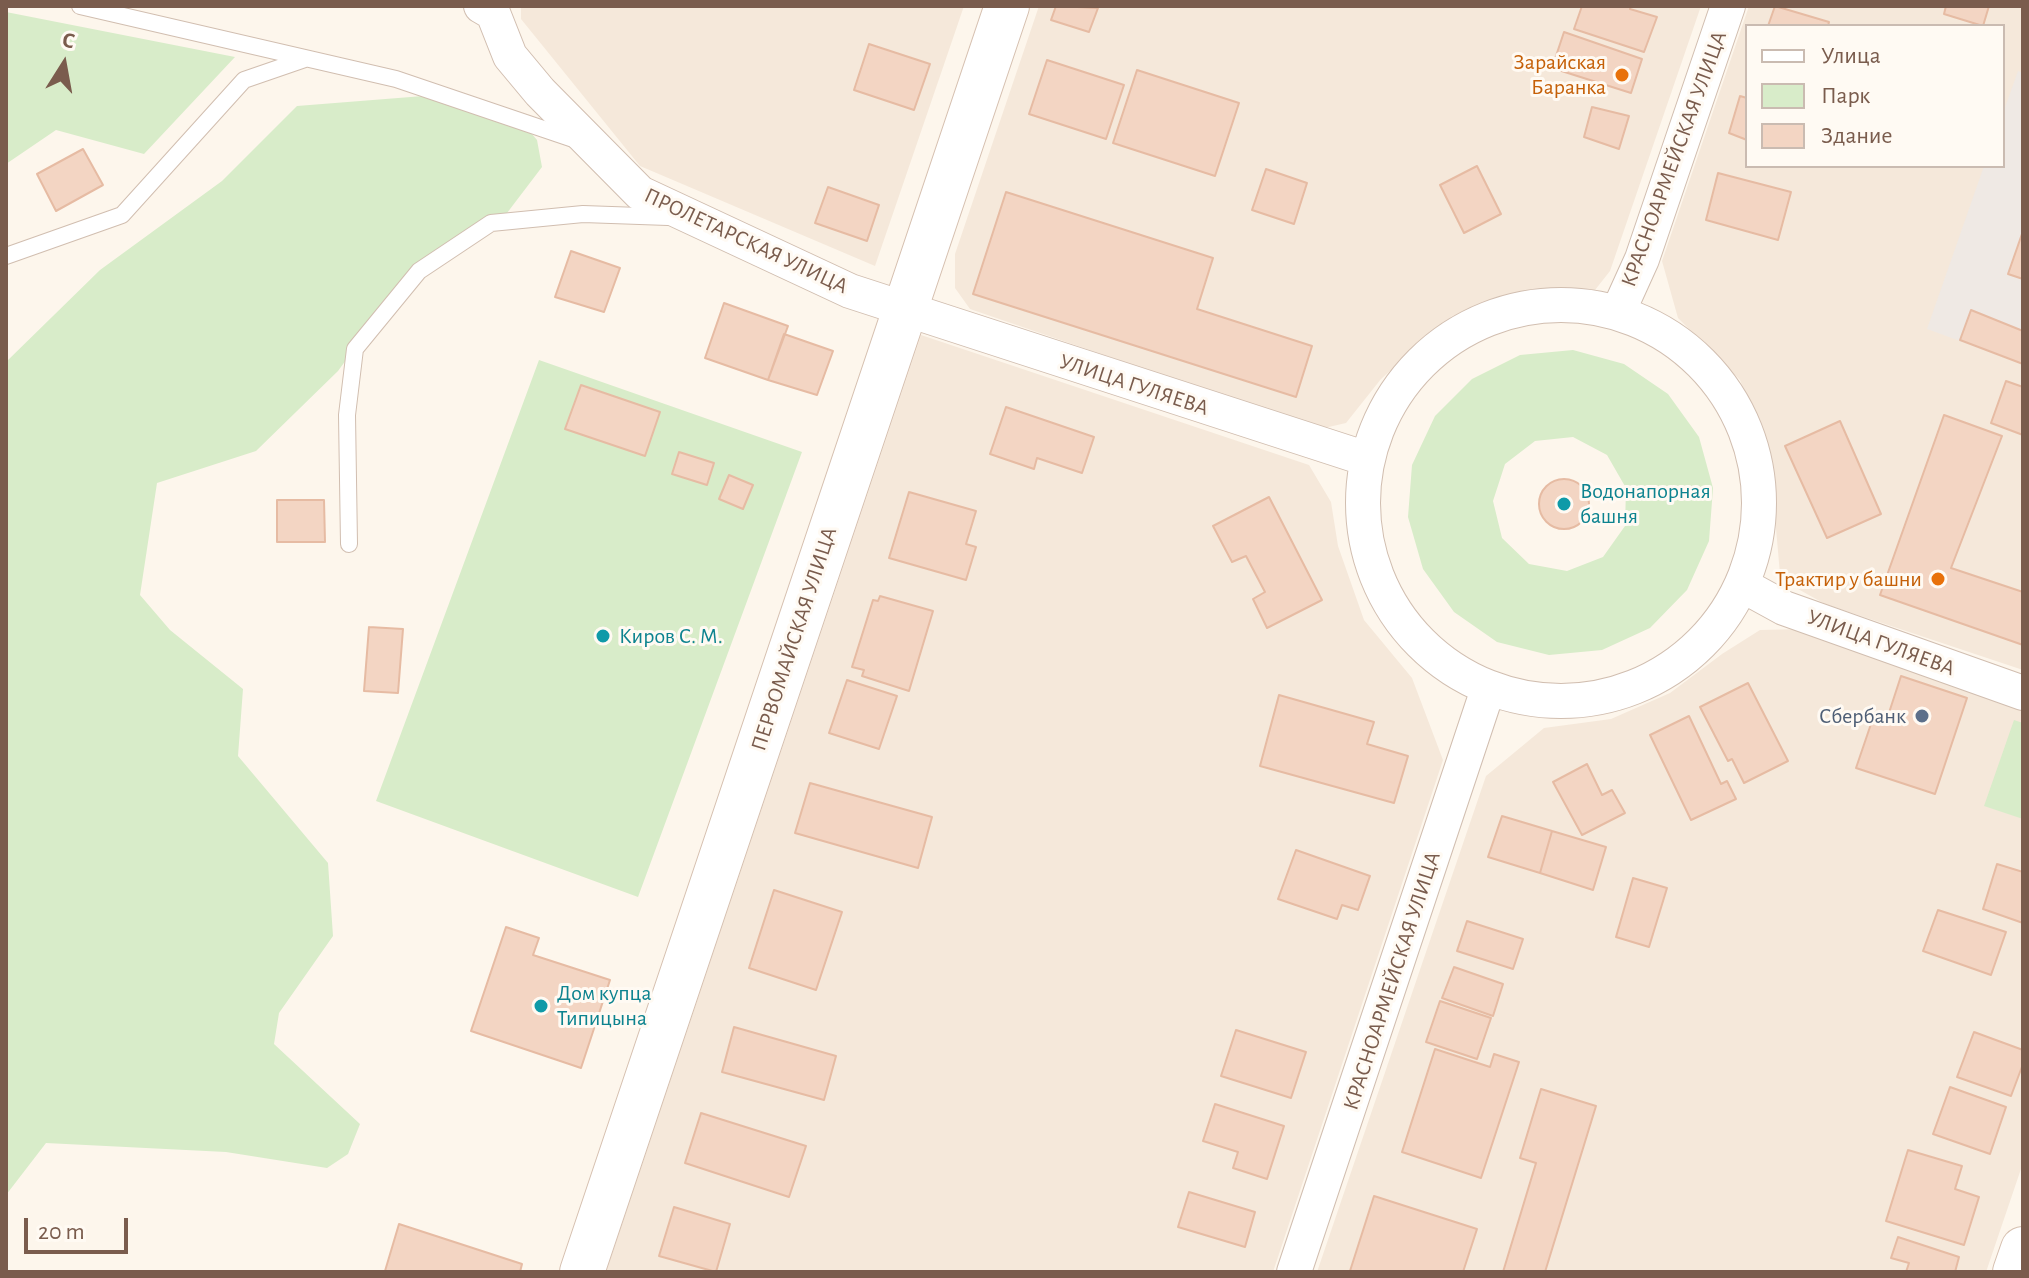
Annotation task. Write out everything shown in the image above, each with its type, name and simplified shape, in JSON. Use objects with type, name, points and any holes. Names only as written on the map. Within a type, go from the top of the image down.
[{"type":"main road","name":"ПЕРВОМАЙСКАЯ УЛИЦА","points":[[582,1272],[1007,6]]},
{"type":"main road","points":[[2015,1272],[2023,1249]]},
{"type":"street","name":"КРАСНОАРМЕЙСКАЯ УЛИЦА","points":[[1618,312],[1642,259],[1728,6]]},
{"type":"street","name":"ПРОЛЕТАРСКАЯ УЛИЦА","points":[[489,8],[510,56],[540,92],[640,193],[850,291],[904,309]]},
{"type":"street","name":"КРАСНОАРМЕЙСКАЯ УЛИЦА","points":[[1528,306],[1593,306],[1618,312],[1645,322],[1693,354],[1730,397],[1753,449],[1760,505],[1752,562],[1733,604],[1702,644],[1662,675],[1615,695],[1565,702],[1515,697],[1488,689],[1466,679],[1418,642],[1382,593],[1363,535],[1364,458],[1379,419],[1415,366],[1467,327],[1528,306]]},
{"type":"street","name":"УЛИЦА ГУЛЯЕВА","points":[[904,309],[1364,458]]},
{"type":"street","name":"УЛИЦА ГУЛЯЕВА","points":[[1742,585],[1784,608],[2023,693]]},
{"type":"street","name":"КРАСНОАРМЕЙСКАЯ УЛИЦА","points":[[1294,1272],[1488,689]]},
{"type":"lane","points":[[80,6],[396,79],[595,146]]},
{"type":"lane","points":[[6,256],[122,215],[244,80],[305,59]]},
{"type":"lane","points":[[349,544],[347,415],[355,349],[419,271],[491,223],[583,214],[694,218]]},
{"type":"shaded area","points":[[521,6],[964,6],[875,266],[640,166],[521,19]]},
{"type":"shaded area","points":[[1039,6],[1701,6],[1610,271],[1595,290],[1539,292],[1452,316],[1381,379],[1346,423],[1320,429],[970,309],[955,288],[955,254]]},
{"type":"shaded area","points":[[1749,6],[2023,6],[2023,670],[1825,604],[1798,589],[1780,574],[1769,449],[1740,380],[1678,318],[1662,261]]},
{"type":"shaded area","points":[[2018,71],[2023,73],[2023,364],[1927,329],[1983,168],[2005,168],[2005,107]]},
{"type":"shaded area","points":[[921,335],[1309,465],[1331,502],[1338,546],[1364,620],[1412,678],[1443,760],[1273,1272],[606,1272]]},
{"type":"shaded area","points":[[1804,629],[2023,707],[2023,1163],[1986,1272],[1317,1272],[1486,776],[1544,728],[1611,719],[1670,693],[1760,630]]},
{"type":"green space","points":[[6,12],[235,57],[144,154],[56,130],[6,164]]},
{"type":"green space","points":[[436,95],[520,120],[537,140],[542,167],[507,213],[403,282],[338,371],[256,451],[157,483],[140,595],[170,630],[243,689],[238,756],[328,863],[333,936],[279,1013],[274,1044],[360,1124],[348,1154],[327,1168],[226,1152],[46,1143],[6,1195],[6,362],[100,270],[222,181],[297,106]]},
{"type":"green space","points":[[1573,350],[1624,364],[1668,394],[1699,437],[1713,488],[1709,541],[1687,590],[1650,628],[1602,650],[1549,655],[1497,642],[1454,612],[1423,569],[1408,517],[1412,465],[1435,416],[1472,379],[1520,355]],"holes":[[[1573,437],[1607,455],[1626,488],[1625,526],[1603,557],[1567,571],[1529,564],[1502,538],[1493,501],[1505,464],[1535,441]]]},
{"type":"green space","points":[[539,360],[802,452],[638,897],[376,801]]},
{"type":"green space","points":[[2014,720],[2023,723],[2023,819],[1984,806]]},
{"type":"building","points":[[1056,6],[1098,8],[1089,32],[1051,20]]},
{"type":"building","points":[[1582,6],[1631,6],[1630,9],[1657,17],[1644,52],[1574,29]]},
{"type":"building","points":[[1775,6],[1829,22],[1828,24],[1769,24]]},
{"type":"building","points":[[1946,6],[1989,6],[1984,24],[1944,14]]},
{"type":"building","points":[[1564,32],[1642,59],[1631,93],[1552,68]]},
{"type":"building","points":[[869,44],[930,64],[914,110],[854,90]]},
{"type":"building","points":[[1047,60],[1124,85],[1106,139],[1029,114]]},
{"type":"building","points":[[1137,70],[1239,103],[1215,176],[1113,143]]},
{"type":"building","points":[[1740,96],[1745,97],[1745,139],[1729,133]]},
{"type":"building","points":[[1592,107],[1629,116],[1619,149],[1584,137]]},
{"type":"building","points":[[83,149],[103,185],[56,211],[37,174]]},
{"type":"building","points":[[1477,166],[1501,214],[1464,233],[1440,185]]},
{"type":"building","points":[[1266,169],[1307,183],[1294,224],[1252,210]]},
{"type":"building","points":[[1718,173],[1791,192],[1778,240],[1706,220]]},
{"type":"building","points":[[828,187],[879,205],[867,241],[815,223]]},
{"type":"building","points":[[1006,192],[1213,258],[1197,309],[1312,346],[1296,397],[973,294]]},
{"type":"building","points":[[2023,231],[2023,279],[2008,274]]},
{"type":"building","points":[[571,251],[620,268],[604,312],[555,297]]},
{"type":"building","points":[[724,303],[788,326],[768,380],[705,358]]},
{"type":"building","points":[[1971,310],[2023,331],[2023,364],[1960,340]]},
{"type":"building","points":[[784,334],[833,351],[817,395],[768,380]]},
{"type":"building","points":[[2006,381],[2023,387],[2023,435],[1991,423]]},
{"type":"building","points":[[581,385],[660,412],[645,456],[565,429]]},
{"type":"building","points":[[1006,407],[1094,437],[1082,473],[1037,458],[1034,469],[990,454]]},
{"type":"building","points":[[1944,415],[2002,436],[1951,568],[2023,592],[2023,645],[1880,595]]},
{"type":"building","points":[[1840,421],[1881,514],[1827,538],[1785,446]]},
{"type":"building","points":[[679,452],[714,463],[707,485],[672,474]]},
{"type":"building","points":[[729,475],[753,485],[743,509],[719,499]]},
{"type":"building","name":"Водонапорная башня","points":[[1564,479],[1581,487],[1589,504],[1581,521],[1564,529],[1547,521],[1539,504],[1547,487]]},
{"type":"building","points":[[909,492],[976,511],[966,544],[976,547],[966,580],[889,558]]},
{"type":"building","points":[[1269,497],[1322,600],[1267,628],[1253,599],[1265,592],[1246,556],[1232,562],[1213,526]]},
{"type":"building","points":[[277,500],[324,500],[325,542],[277,542]]},
{"type":"building","points":[[880,596],[933,611],[909,691],[862,676],[864,670],[852,667],[873,600],[878,601]]},
{"type":"building","points":[[369,627],[403,629],[398,693],[364,691]]},
{"type":"building","points":[[1901,676],[1967,698],[1935,794],[1856,768],[1872,721],[1885,725]]},
{"type":"building","points":[[847,680],[897,696],[879,749],[829,733]]},
{"type":"building","points":[[1748,683],[1788,761],[1744,783],[1732,759],[1728,761],[1700,707]]},
{"type":"building","points":[[1279,695],[1374,722],[1367,744],[1408,756],[1394,803],[1260,766]]},
{"type":"building","points":[[1689,716],[1721,784],[1727,781],[1736,799],[1691,820],[1650,735]]},
{"type":"building","points":[[1587,764],[1602,795],[1612,790],[1625,813],[1582,835],[1553,782]]},
{"type":"building","points":[[810,783],[932,817],[918,868],[795,833]]},
{"type":"building","points":[[1502,816],[1552,831],[1540,873],[1488,857]]},
{"type":"building","points":[[1552,831],[1606,847],[1593,890],[1540,873]]},
{"type":"building","points":[[1296,850],[1370,876],[1358,910],[1342,905],[1337,919],[1278,899]]},
{"type":"building","points":[[1997,864],[2023,872],[2023,923],[1983,909]]},
{"type":"building","points":[[1633,878],[1667,888],[1649,947],[1616,937]]},
{"type":"building","points":[[774,890],[842,912],[816,990],[749,968]]},
{"type":"building","points":[[1938,910],[2006,932],[1991,975],[1923,951]]},
{"type":"building","points":[[1467,921],[1523,939],[1513,969],[1457,951]]},
{"type":"building","name":"Дом купца Типицына","points":[[506,927],[539,938],[533,955],[610,980],[581,1068],[471,1031]]},
{"type":"building","points":[[1454,967],[1503,984],[1493,1016],[1442,998]]},
{"type":"building","points":[[1440,1001],[1491,1018],[1477,1059],[1426,1042]]},
{"type":"building","points":[[734,1027],[836,1056],[824,1100],[722,1072]]},
{"type":"building","points":[[1236,1030],[1306,1052],[1291,1098],[1221,1076]]},
{"type":"building","points":[[1974,1032],[2023,1050],[2023,1064],[2011,1096],[1957,1077]]},
{"type":"building","points":[[1435,1049],[1490,1067],[1494,1054],[1519,1062],[1481,1178],[1402,1152]]},
{"type":"building","points":[[1950,1087],[2006,1107],[1990,1154],[1933,1134]]},
{"type":"building","points":[[1541,1089],[1596,1106],[1545,1272],[1503,1272],[1536,1163],[1520,1158]]},
{"type":"building","points":[[1215,1104],[1284,1126],[1267,1179],[1233,1168],[1238,1152],[1203,1141]]},
{"type":"building","points":[[701,1113],[806,1146],[789,1197],[685,1163]]},
{"type":"building","points":[[1908,1150],[1962,1166],[1955,1189],[1979,1197],[1964,1245],[1886,1221]]},
{"type":"building","points":[[1189,1192],[1255,1212],[1245,1247],[1178,1227]]},
{"type":"building","points":[[1374,1196],[1477,1229],[1463,1272],[1350,1271]]},
{"type":"building","points":[[674,1207],[730,1224],[716,1272],[659,1256]]},
{"type":"building","points":[[399,1224],[522,1264],[520,1272],[385,1271]]},
{"type":"building","points":[[1898,1237],[1959,1257],[1955,1272],[1906,1272],[1909,1263],[1891,1258]]},
{"type":"place","name":"Зарайская Баранка","points":[[1622,75]]},
{"type":"place","name":"Водонапорная башня","points":[[1564,504]]},
{"type":"place","name":"Трактир у башни","points":[[1938,579]]},
{"type":"place","name":"Киров С. М.","points":[[603,636]]},
{"type":"place","name":"Сбербанк","points":[[1922,716]]},
{"type":"place","name":"Дом купца Типицына","points":[[541,1006]]}]
